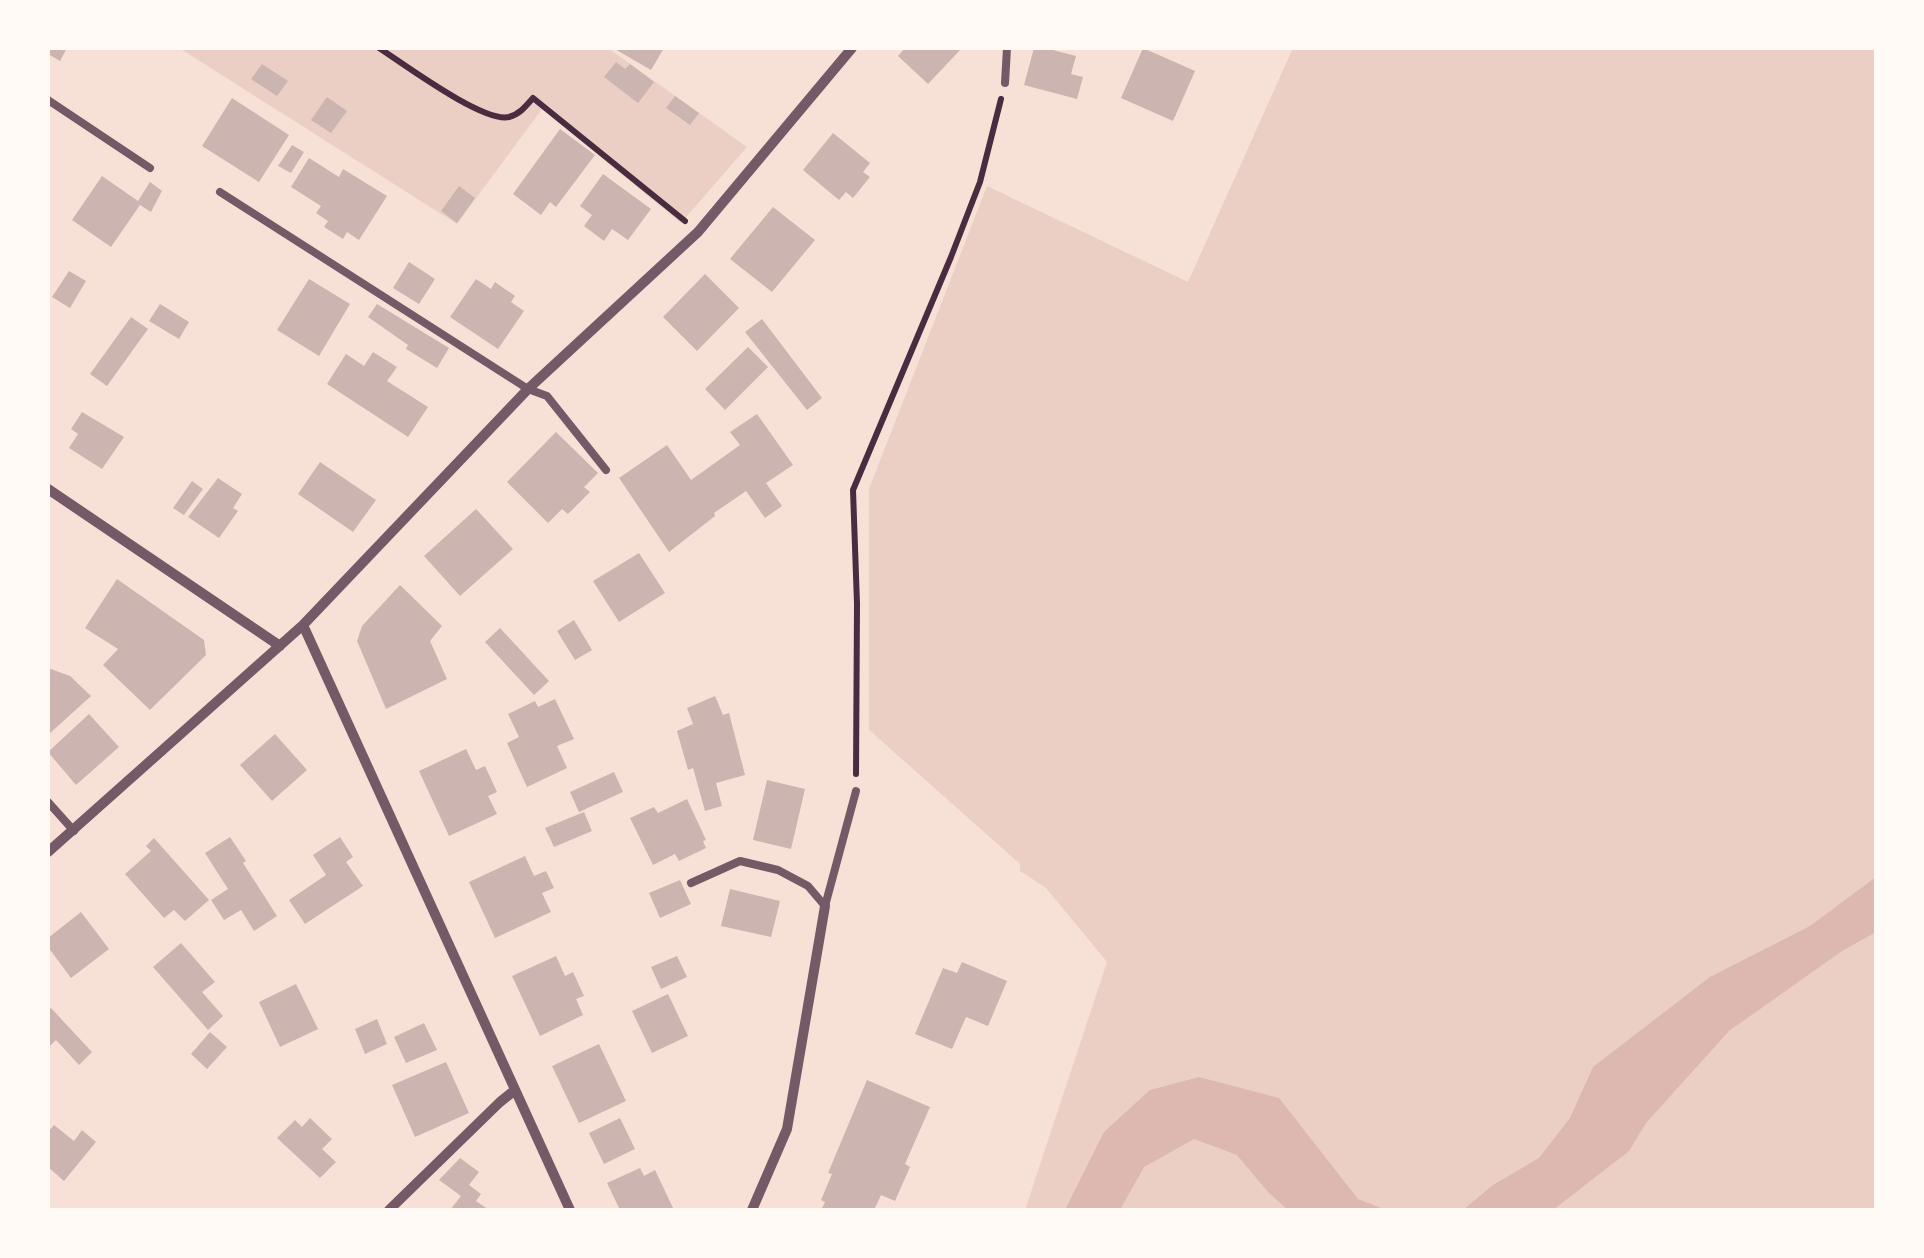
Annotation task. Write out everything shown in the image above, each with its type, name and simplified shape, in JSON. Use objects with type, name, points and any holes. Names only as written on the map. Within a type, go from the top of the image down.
[{"type":"street","points":[[48,852],[303,625],[528,389],[698,232],[852,48]]},
{"type":"street","points":[[48,489],[280,646]]},
{"type":"street","points":[[303,625],[570,1210]]},
{"type":"street","points":[[752,1210],[787,1129],[825,906]]},
{"type":"street","points":[[389,1210],[515,1090]]},
{"type":"lane","points":[[1005,84],[1007,48]]},
{"type":"lane","points":[[48,100],[150,168]]},
{"type":"lane","points":[[220,192],[528,389],[547,396],[606,470]]},
{"type":"lane","points":[[825,906],[856,791]]},
{"type":"lane","points":[[48,802],[74,831]]},
{"type":"lane","points":[[691,883],[740,861],[778,870],[808,886],[825,906]]},
{"type":"path","points":[[379,48],[481,113],[506,118],[520,112],[533,98],[698,232]]},
{"type":"path","points":[[856,791],[853,490],[980,182],[1005,84]]},
{"type":"shaded area","points":[[179,48],[608,48],[747,147],[681,223],[542,109],[457,224]]},
{"type":"shaded area","points":[[1293,48],[1876,48],[1876,1210],[1025,1210],[1107,962],[1046,888],[1020,871],[1020,864],[869,730],[869,489],[987,186],[1188,282]]},
{"type":"shaded area","points":[[1876,877],[1876,932],[1842,951],[1729,1031],[1646,1123],[1629,1151],[1553,1210],[1463,1210],[1493,1185],[1539,1158],[1570,1118],[1593,1067],[1710,977],[1810,926]]},
{"type":"shaded area","points":[[1199,1077],[1279,1098],[1358,1199],[1386,1210],[1288,1210],[1237,1155],[1194,1139],[1144,1167],[1120,1210],[1065,1210],[1104,1132],[1150,1090]]},
{"type":"building","points":[[48,48],[67,48],[60,61],[48,54]]},
{"type":"building","points":[[613,48],[664,48],[651,70]]},
{"type":"building","points":[[905,48],[962,48],[928,84],[898,56]]},
{"type":"building","points":[[1034,48],[1076,56],[1071,74],[1083,77],[1077,99],[1024,85]]},
{"type":"building","points":[[1143,48],[1195,71],[1173,121],[1121,98]]},
{"type":"building","points":[[616,62],[625,69],[630,64],[654,82],[638,103],[604,77]]},
{"type":"building","points":[[262,64],[288,81],[277,96],[251,79]]},
{"type":"building","points":[[675,96],[699,113],[690,125],[666,108]]},
{"type":"building","points":[[327,97],[347,111],[331,133],[311,120]]},
{"type":"building","points":[[232,98],[289,135],[259,182],[202,146]]},
{"type":"building","points":[[560,129],[595,155],[556,207],[550,202],[541,215],[513,194]]},
{"type":"building","points":[[833,133],[870,163],[863,172],[870,177],[853,198],[846,192],[839,200],[803,170]]},
{"type":"building","points":[[292,145],[304,152],[291,173],[278,166]]},
{"type":"building","points":[[309,158],[339,177],[343,169],[387,196],[359,240],[347,232],[343,239],[324,227],[328,221],[316,213],[321,206],[291,187]]},
{"type":"building","points":[[603,174],[651,209],[628,240],[612,229],[604,241],[584,226],[592,215],[580,206]]},
{"type":"building","points":[[102,176],[138,201],[150,182],[162,191],[151,212],[140,205],[111,247],[72,220]]},
{"type":"building","points":[[459,186],[475,198],[457,223],[441,211]]},
{"type":"building","points":[[773,207],[815,240],[772,292],[730,259]]},
{"type":"building","points":[[409,262],[435,279],[419,304],[393,288]]},
{"type":"building","points":[[69,271],[86,281],[70,308],[52,297]]},
{"type":"building","points":[[705,274],[739,308],[697,351],[663,317]]},
{"type":"building","points":[[309,279],[350,304],[319,356],[277,330]]},
{"type":"building","points":[[476,279],[491,289],[495,282],[515,296],[511,302],[524,311],[498,349],[450,317]]},
{"type":"building","points":[[160,304],[189,322],[179,339],[149,321]]},
{"type":"building","points":[[377,304],[449,348],[437,368],[406,349],[408,345],[368,317]]},
{"type":"building","points":[[131,317],[148,329],[107,386],[90,374]]},
{"type":"building","points":[[762,319],[822,398],[807,410],[745,332]]},
{"type":"building","points":[[748,347],[768,367],[725,410],[705,389]]},
{"type":"building","points":[[373,352],[397,367],[387,381],[428,407],[408,437],[327,384],[346,354],[364,366]]},
{"type":"building","points":[[82,412],[124,437],[102,469],[69,448],[78,434],[71,429]]},
{"type":"building","points":[[757,414],[793,465],[766,483],[782,506],[765,518],[746,491],[669,552],[619,478],[667,445],[691,480],[740,445],[730,432]]},
{"type":"building","points":[[556,432],[598,473],[584,487],[590,492],[568,514],[562,509],[548,523],[507,482]]},
{"type":"building","points":[[320,462],[376,500],[353,532],[298,494]]},
{"type":"building","points":[[218,478],[242,494],[233,508],[238,511],[219,538],[188,517]]},
{"type":"building","points":[[192,481],[203,489],[184,515],[173,508]]},
{"type":"building","points":[[476,509],[513,549],[460,596],[424,556]]},
{"type":"building","points":[[639,553],[665,593],[619,622],[593,581]]},
{"type":"building","points":[[117,579],[204,640],[206,655],[150,710],[103,665],[118,649],[85,628]]},
{"type":"building","points":[[400,585],[442,626],[430,641],[447,679],[386,709],[357,641],[362,626]]},
{"type":"building","points":[[574,620],[592,650],[575,660],[557,631]]},
{"type":"building","points":[[500,628],[549,681],[534,695],[485,642]]},
{"type":"building","points":[[48,668],[70,676],[91,696],[48,735]]},
{"type":"building","points":[[715,696],[723,715],[729,713],[745,775],[716,783],[722,806],[705,811],[677,731],[693,724],[687,708]]},
{"type":"building","points":[[555,699],[574,739],[557,746],[567,768],[527,787],[507,743],[519,737],[508,714],[535,701],[538,707]]},
{"type":"building","points":[[89,714],[119,747],[76,785],[48,752]]},
{"type":"building","points":[[275,734],[307,770],[272,801],[240,765]]},
{"type":"building","points":[[466,749],[476,770],[485,766],[497,792],[488,796],[497,814],[449,836],[419,771]]},
{"type":"building","points":[[614,772],[623,792],[579,812],[570,792]]},
{"type":"building","points":[[767,780],[805,789],[791,849],[753,840]]},
{"type":"building","points":[[687,799],[706,848],[679,861],[675,854],[653,865],[630,818],[654,807],[658,813]]},
{"type":"building","points":[[584,812],[592,831],[554,847],[545,828]]},
{"type":"building","points":[[230,837],[277,916],[254,931],[241,910],[224,920],[211,900],[228,889],[205,853]]},
{"type":"building","points":[[340,837],[353,857],[346,862],[363,886],[305,924],[289,900],[326,875],[313,855]]},
{"type":"building","points":[[154,838],[209,900],[185,921],[174,910],[164,918],[125,874],[151,851],[146,846]]},
{"type":"building","points":[[525,856],[534,876],[546,871],[554,888],[542,893],[551,912],[495,938],[469,882]]},
{"type":"building","points":[[680,880],[691,904],[660,918],[649,893]]},
{"type":"building","points":[[730,889],[780,901],[771,937],[721,926]]},
{"type":"building","points":[[81,912],[109,949],[71,978],[48,947],[48,938]]},
{"type":"building","points":[[181,943],[215,982],[202,992],[223,1016],[208,1030],[153,967]]},
{"type":"building","points":[[556,956],[565,976],[573,972],[584,996],[576,999],[583,1015],[540,1036],[512,976]]},
{"type":"building","points":[[677,956],[687,977],[661,989],[651,967]]},
{"type":"building","points":[[962,962],[1007,981],[988,1026],[966,1017],[952,1049],[915,1034],[943,968],[957,973]]},
{"type":"building","points":[[296,984],[318,1029],[280,1047],[259,1002]]},
{"type":"building","points":[[668,994],[688,1036],[652,1053],[632,1011]]},
{"type":"building","points":[[51,1008],[92,1052],[79,1065],[56,1040],[48,1048]]},
{"type":"building","points":[[377,1019],[387,1044],[365,1054],[355,1029]]},
{"type":"building","points":[[424,1023],[437,1050],[406,1063],[394,1037]]},
{"type":"building","points":[[210,1032],[227,1047],[207,1069],[191,1054]]},
{"type":"building","points":[[599,1044],[626,1101],[579,1123],[552,1066]]},
{"type":"building","points":[[446,1062],[469,1113],[415,1137],[392,1085]]},
{"type":"building","points":[[867,1080],[930,1107],[905,1164],[910,1167],[895,1201],[881,1195],[874,1210],[821,1210],[832,1174],[828,1173]]},
{"type":"building","points":[[310,1118],[332,1139],[322,1149],[336,1162],[320,1178],[277,1138],[295,1120],[302,1127]]},
{"type":"building","points":[[620,1118],[635,1149],[604,1164],[589,1133]]},
{"type":"building","points":[[54,1125],[74,1141],[82,1130],[96,1142],[64,1181],[48,1167],[48,1132]]},
{"type":"building","points":[[460,1158],[479,1172],[469,1185],[481,1194],[476,1201],[489,1210],[450,1210],[461,1196],[439,1180]]},
{"type":"building","points":[[640,1168],[644,1176],[655,1170],[674,1210],[620,1210],[607,1183]]}]
